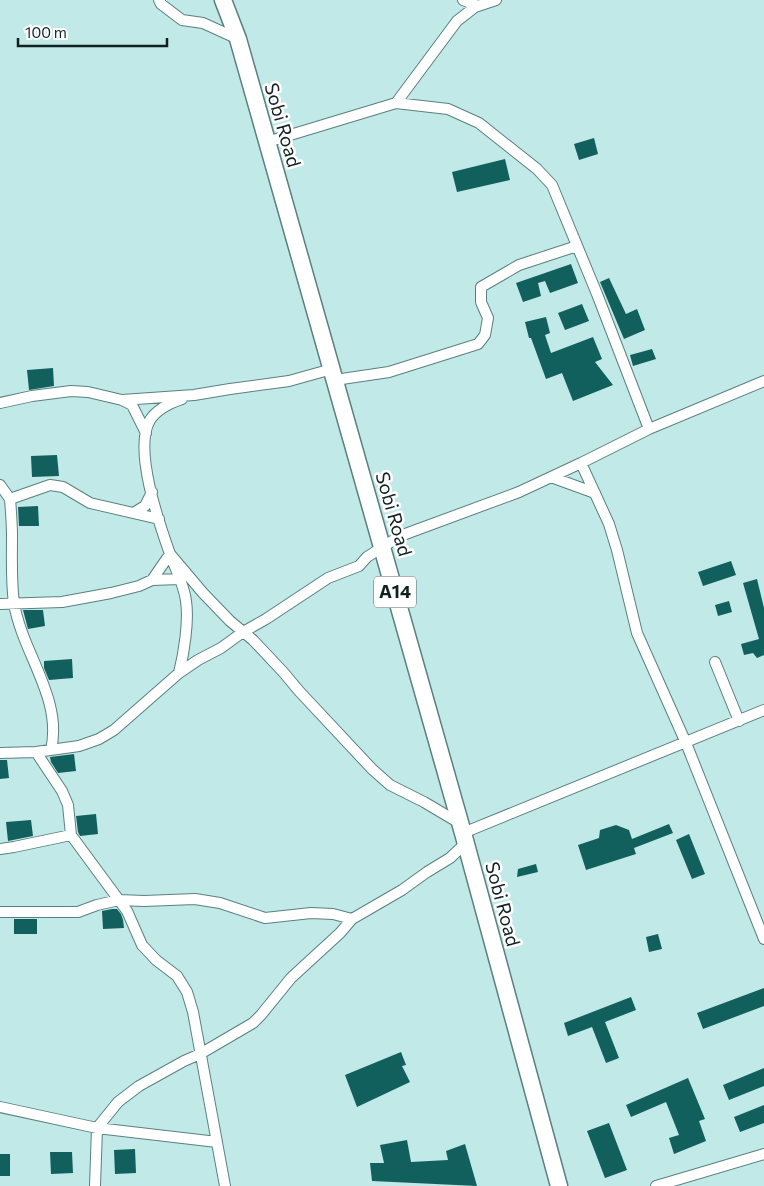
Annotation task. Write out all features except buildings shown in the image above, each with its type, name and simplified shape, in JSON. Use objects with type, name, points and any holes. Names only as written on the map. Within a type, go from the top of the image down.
[{"type":"highway","name":"Sobi Road","points":[[223,0],[238,39],[382,546],[559,1186]]},
{"type":"street","points":[[159,0],[161,4],[182,20],[203,23],[238,39]]},
{"type":"street","points":[[462,0],[478,6]]},
{"type":"street","points":[[396,103],[457,21],[478,6],[496,0]]},
{"type":"street","points":[[267,142],[396,103],[448,109],[479,123],[537,169],[552,185],[649,428]]},
{"type":"street","points":[[122,400],[194,395],[230,388],[333,374],[389,372],[478,344],[485,335],[488,318],[481,302],[481,287],[520,265],[577,246]]},
{"type":"street","points":[[0,752],[36,752],[79,746],[106,734],[114,730],[179,673],[198,660],[221,648],[328,578],[359,566],[367,557],[382,546],[400,536],[519,492],[649,428],[764,382]]},
{"type":"street","points":[[0,403],[32,396],[88,392],[122,400],[132,405],[146,433]]},
{"type":"street","points":[[179,673],[184,655],[186,602],[159,519],[146,471],[144,450],[146,433],[150,421],[156,413],[165,406],[194,395]]},
{"type":"street","points":[[581,463],[609,524],[618,550],[637,632],[686,743],[764,939]]},
{"type":"street","points":[[550,477],[595,493]]},
{"type":"street","points":[[10,499],[50,485],[63,487],[90,503],[159,519]]},
{"type":"street","points":[[0,486],[10,499],[14,603],[22,636],[46,689],[54,725],[51,750]]},
{"type":"street","points":[[135,512],[146,506],[152,492]]},
{"type":"street","points":[[152,580],[170,554]]},
{"type":"street","points":[[170,554],[203,593],[284,672],[353,750],[384,780],[424,802],[463,834]]},
{"type":"street","points":[[0,604],[62,602],[111,593],[139,586],[152,580],[180,579]]},
{"type":"street","points":[[715,662],[739,721]]},
{"type":"street","points":[[95,1186],[97,1128],[118,1102],[139,1086],[253,1023],[291,978],[340,933],[352,918],[402,890],[450,858],[463,834],[764,710]]},
{"type":"street","points":[[36,752],[62,791],[68,805],[70,835],[127,911],[142,945],[156,960],[177,976],[187,992],[225,1186]]},
{"type":"street","points":[[0,848],[14,847],[70,835]]},
{"type":"street","points":[[450,858],[470,861]]},
{"type":"street","points":[[0,912],[78,912],[119,900],[144,902],[195,898],[220,903],[265,918],[311,913],[333,914],[352,918]]},
{"type":"street","points":[[0,1107],[97,1128],[217,1142]]},
{"type":"street","points":[[656,1186],[764,1154]]}]
